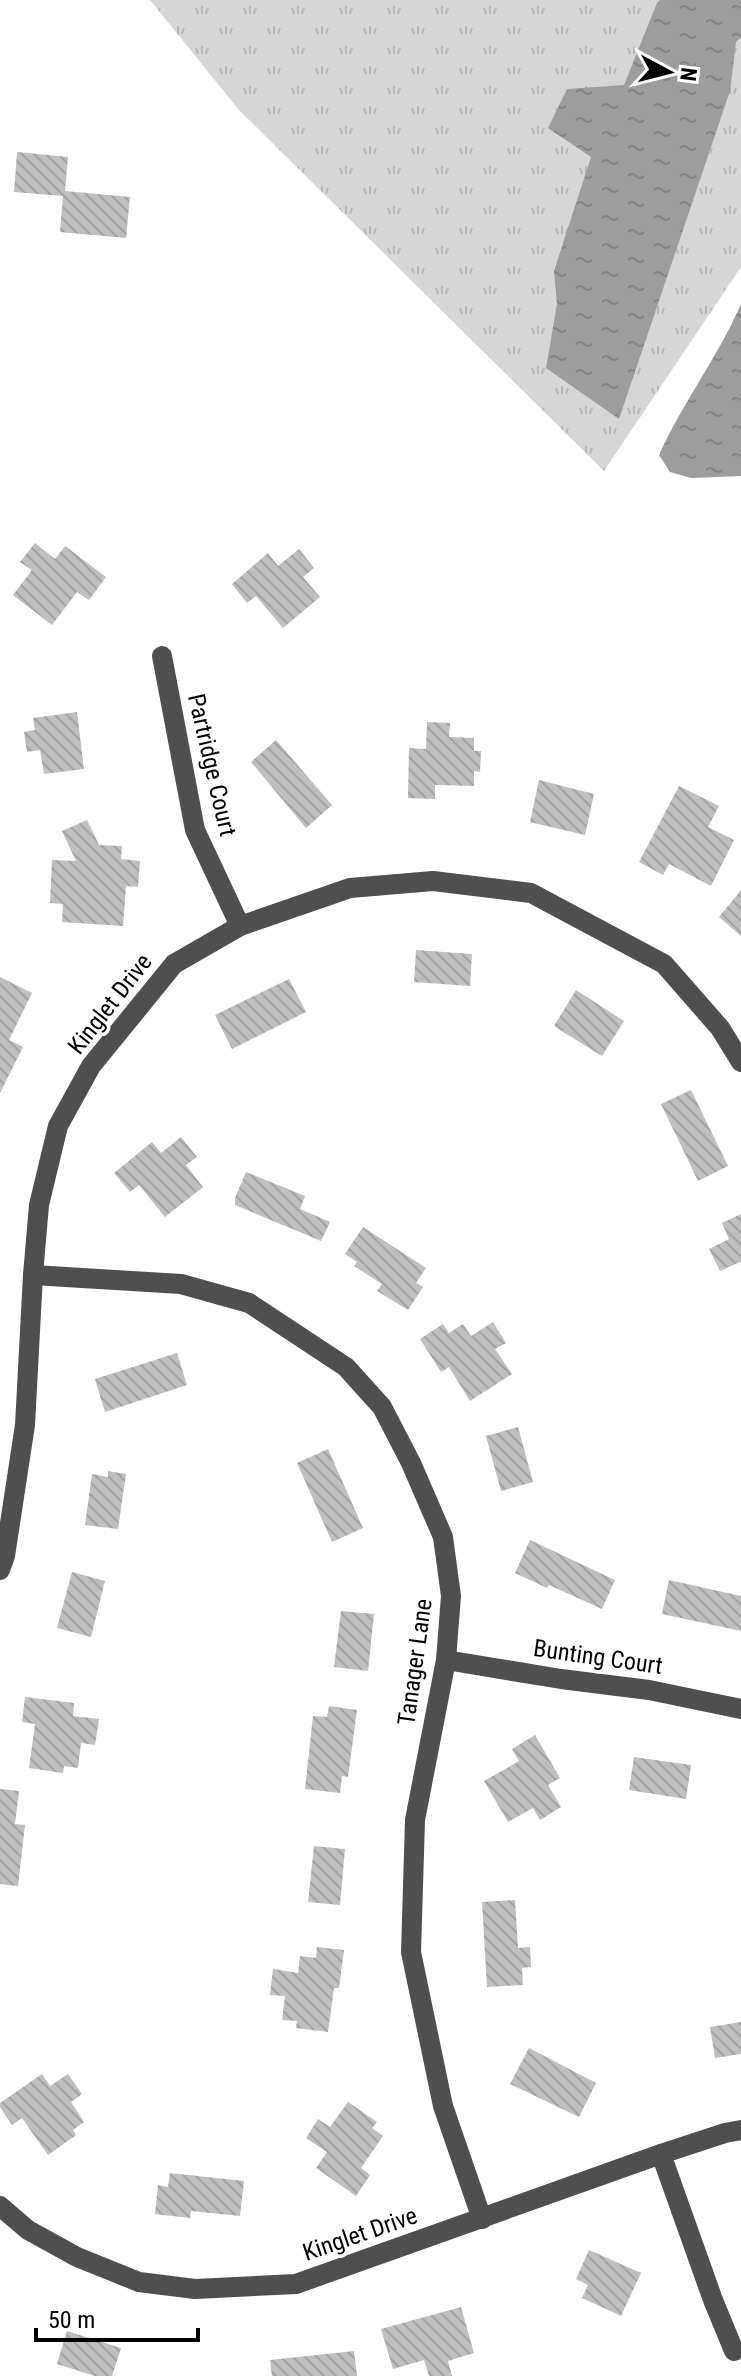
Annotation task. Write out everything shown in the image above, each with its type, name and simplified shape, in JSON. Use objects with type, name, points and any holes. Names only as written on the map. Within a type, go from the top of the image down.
[{"type":"street","name":"Partridge Court","points":[[162,656],[195,830],[240,926]]},
{"type":"street","name":"Kinglet Drive","points":[[0,1570],[5,1556],[25,1425],[39,1205],[58,1126],[91,1066],[174,964],[240,926],[350,888],[433,881],[531,893],[664,964],[720,1028],[741,1062]]},
{"type":"street","name":"Tanager Lane","points":[[33,1275],[181,1284],[249,1303],[346,1367],[382,1407],[411,1463],[443,1537],[451,1596],[446,1660],[415,1820],[411,1952],[443,2106],[482,2219]]},
{"type":"street","name":"Bunting Court","points":[[446,1660],[649,1690],[741,1709]]},
{"type":"street","name":"Kinglet Drive","points":[[0,2206],[28,2230],[77,2257],[139,2282],[195,2289],[296,2284],[661,2154],[741,2130]]},
{"type":"street","points":[[661,2154],[734,2351]]},
{"type":"green space","points":[[150,0],[741,0],[741,267],[604,471],[239,110]]},
{"type":"water","points":[[660,0],[741,0],[741,37],[736,42],[730,91],[619,419],[546,368],[557,304],[554,271],[591,157],[548,128],[567,89],[624,85]]},
{"type":"water","points":[[741,304],[741,476],[691,478],[670,472],[659,455]]},
{"type":"building","points":[[17,152],[68,157],[65,191],[130,197],[126,238],[60,232],[63,196],[14,192]]},
{"type":"building","points":[[35,543],[55,559],[65,546],[106,577],[89,600],[77,592],[52,625],[13,595],[32,570],[20,562]]},
{"type":"building","points":[[299,549],[314,568],[303,577],[320,597],[283,628],[256,596],[247,603],[232,584],[268,553],[278,566]]},
{"type":"building","points":[[77,712],[84,769],[44,774],[40,750],[27,752],[24,732],[35,730],[33,718]]},
{"type":"building","points":[[427,722],[450,723],[449,737],[474,738],[474,751],[481,751],[480,772],[474,771],[474,786],[435,785],[435,799],[408,798],[409,748],[426,749]]},
{"type":"building","points":[[276,740],[332,805],[306,828],[251,762]]},
{"type":"building","points":[[539,780],[594,794],[585,835],[530,822]]},
{"type":"building","points":[[679,786],[719,806],[708,827],[734,840],[711,886],[669,864],[663,875],[639,862]]},
{"type":"building","points":[[87,820],[99,845],[122,846],[121,859],[140,861],[138,887],[126,886],[123,926],[62,922],[63,904],[50,903],[52,860],[76,861],[62,831]]},
{"type":"building","points":[[741,890],[741,936],[719,917]]},
{"type":"building","points":[[416,950],[472,954],[470,986],[414,982]]},
{"type":"building","points":[[0,977],[32,993],[9,1040],[23,1047],[0,1093]]},
{"type":"building","points":[[289,979],[306,1012],[232,1049],[215,1015]]},
{"type":"building","points":[[576,990],[624,1021],[602,1056],[554,1026]]},
{"type":"building","points":[[691,1090],[728,1166],[698,1181],[661,1104]]},
{"type":"building","points":[[181,1137],[197,1157],[186,1165],[203,1187],[165,1217],[139,1185],[130,1192],[114,1173],[152,1142],[161,1153]]},
{"type":"building","points":[[246,1172],[305,1196],[300,1209],[330,1222],[321,1241],[235,1205]]},
{"type":"building","points":[[741,1214],[741,1265],[740,1262],[720,1271],[709,1249],[729,1239],[722,1223]]},
{"type":"building","points":[[363,1227],[426,1268],[416,1283],[423,1287],[408,1310],[377,1291],[382,1284],[354,1266],[357,1262],[345,1254]]},
{"type":"building","points":[[493,1322],[506,1343],[495,1349],[512,1374],[470,1401],[449,1367],[441,1372],[420,1339],[443,1324],[449,1333],[463,1324],[471,1336]]},
{"type":"building","points":[[177,1353],[187,1385],[105,1412],[95,1379]]},
{"type":"building","points":[[518,1427],[533,1482],[501,1491],[486,1436]]},
{"type":"building","points":[[328,1449],[363,1528],[332,1542],[297,1463]]},
{"type":"building","points":[[108,1471],[126,1474],[118,1529],[85,1525],[92,1474],[108,1477]]},
{"type":"building","points":[[530,1540],[615,1580],[602,1609],[515,1573]]},
{"type":"building","points":[[72,1572],[105,1581],[91,1637],[57,1628]]},
{"type":"building","points":[[669,1580],[741,1596],[741,1631],[662,1614]]},
{"type":"building","points":[[341,1611],[374,1614],[368,1671],[334,1667]]},
{"type":"building","points":[[25,1697],[74,1703],[73,1716],[99,1719],[95,1745],[81,1743],[78,1768],[64,1766],[63,1773],[29,1768],[35,1724],[22,1722]]},
{"type":"building","points":[[329,1706],[357,1710],[348,1777],[342,1776],[340,1793],[305,1789],[313,1716],[327,1717]]},
{"type":"building","points":[[535,1735],[560,1778],[548,1785],[561,1807],[540,1820],[533,1808],[508,1822],[484,1781],[519,1761],[512,1749]]},
{"type":"building","points":[[634,1757],[691,1765],[686,1799],[629,1790]]},
{"type":"building","points":[[0,1789],[19,1791],[15,1824],[25,1825],[18,1886],[0,1884]]},
{"type":"building","points":[[314,1846],[345,1849],[340,1905],[308,1902]]},
{"type":"building","points":[[515,1900],[518,1948],[530,1947],[531,1967],[522,1968],[523,1985],[487,1987],[482,1902]]},
{"type":"building","points":[[317,1947],[344,1950],[339,1988],[334,1988],[328,2032],[296,2028],[297,2021],[282,2020],[285,1996],[270,1995],[273,1969],[298,1973],[300,1956],[316,1958]]},
{"type":"building","points":[[741,2022],[741,2054],[715,2058],[710,2027]]},
{"type":"building","points":[[529,2048],[596,2083],[579,2117],[510,2084]]},
{"type":"building","points":[[42,2074],[50,2086],[68,2074],[82,2094],[71,2102],[84,2122],[73,2130],[76,2135],[48,2155],[22,2118],[12,2125],[0,2107],[0,2103]]},
{"type":"building","points":[[348,2102],[377,2122],[372,2128],[383,2136],[361,2168],[370,2175],[356,2196],[316,2168],[327,2152],[306,2138],[318,2119],[330,2127]]},
{"type":"building","points":[[170,2173],[244,2181],[240,2216],[191,2211],[190,2218],[155,2214],[158,2185],[168,2187]]},
{"type":"building","points":[[589,2250],[641,2273],[621,2316],[582,2298],[588,2285],[576,2279]]},
{"type":"building","points":[[461,2307],[474,2353],[448,2361],[452,2376],[429,2376],[424,2360],[393,2369],[381,2329]]},
{"type":"building","points":[[67,2331],[121,2348],[112,2376],[95,2376],[57,2364]]},
{"type":"building","points":[[354,2351],[357,2376],[272,2376],[270,2360]]}]
